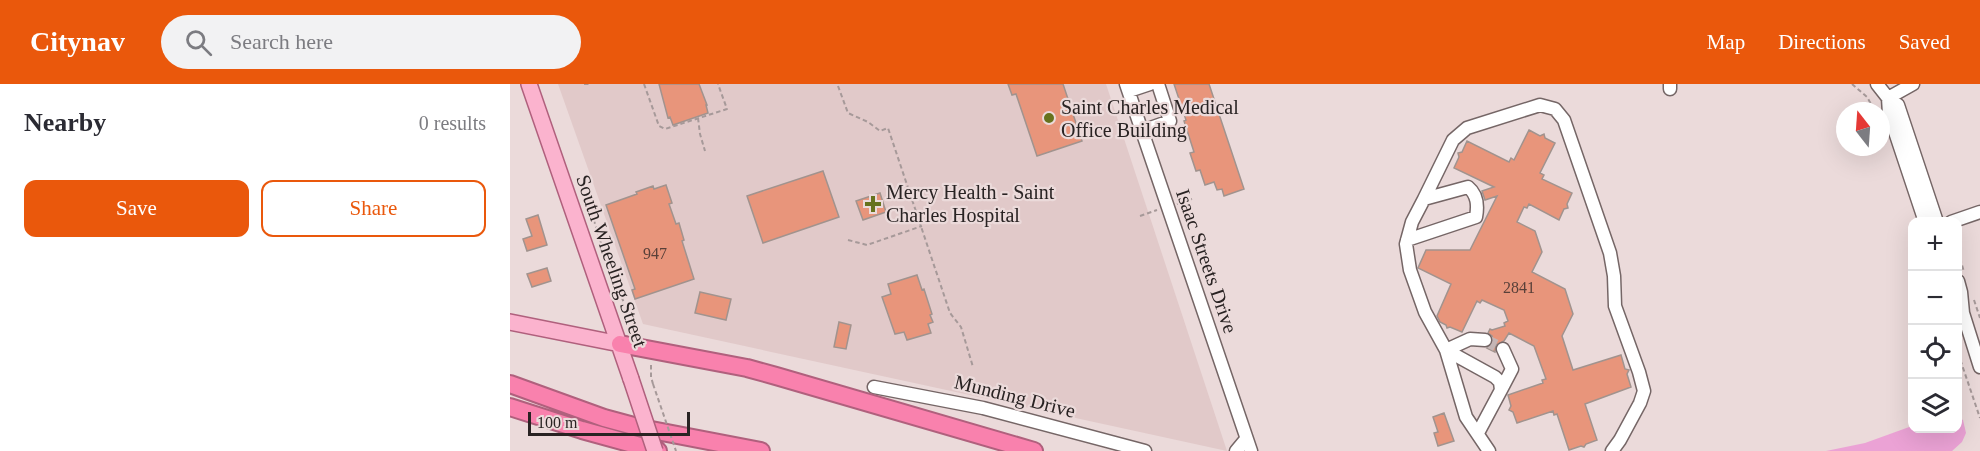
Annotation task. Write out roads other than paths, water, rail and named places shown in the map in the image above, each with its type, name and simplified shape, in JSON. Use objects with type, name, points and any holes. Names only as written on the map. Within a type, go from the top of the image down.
[{"type":"highway","points":[[620,344],[776,376],[1034,451]]},
{"type":"highway","points":[[510,384],[604,418],[640,428],[761,451]]},
{"type":"highway","points":[[510,407],[657,451]]},
{"type":"main road","name":"South Wheeling Street","points":[[529,84],[657,451]]},
{"type":"main road","points":[[510,322],[620,344]]},
{"type":"street","points":[[1127,88],[1150,84]]},
{"type":"street","points":[[1142,131],[1170,121],[1158,84]]},
{"type":"street","points":[[1877,84],[1888,98],[1898,105],[1935,217]]},
{"type":"street","points":[[1888,98],[1913,84]]},
{"type":"street","name":"Isaac Streets Drive","points":[[1127,88],[1248,445]]},
{"type":"street","points":[[1888,98],[1889,114],[1923,217]]},
{"type":"street","points":[[1490,451],[1466,417],[1446,350],[1425,312],[1410,270],[1406,244],[1412,222],[1453,140],[1467,128],[1540,105],[1555,110],[1564,120],[1610,253],[1614,276],[1615,306],[1640,372],[1644,391],[1626,430],[1612,451]]},
{"type":"street","points":[[1407,240],[1476,218],[1478,206],[1474,192],[1468,187],[1424,199]]},
{"type":"street","points":[[1962,218],[1980,212]]},
{"type":"street","points":[[1962,316],[1980,367]]},
{"type":"street","points":[[1446,350],[1470,339],[1485,339]]},
{"type":"street","points":[[1478,433],[1512,369],[1503,349]]},
{"type":"street","points":[[1446,350],[1495,377],[1500,382],[1501,390]]},
{"type":"street","name":"Munding Drive","points":[[874,387],[982,408],[1146,451]]},
{"type":"street","points":[[1236,451],[1248,445]]},
{"type":"tunnel","points":[[1485,340],[1503,349]]},
{"type":"place","name":"Saint Charles Medical Office Building","points":[[1049,118]]},
{"type":"place","name":"Mercy Health - Saint Charles Hospital","points":[[873,204]]}]
